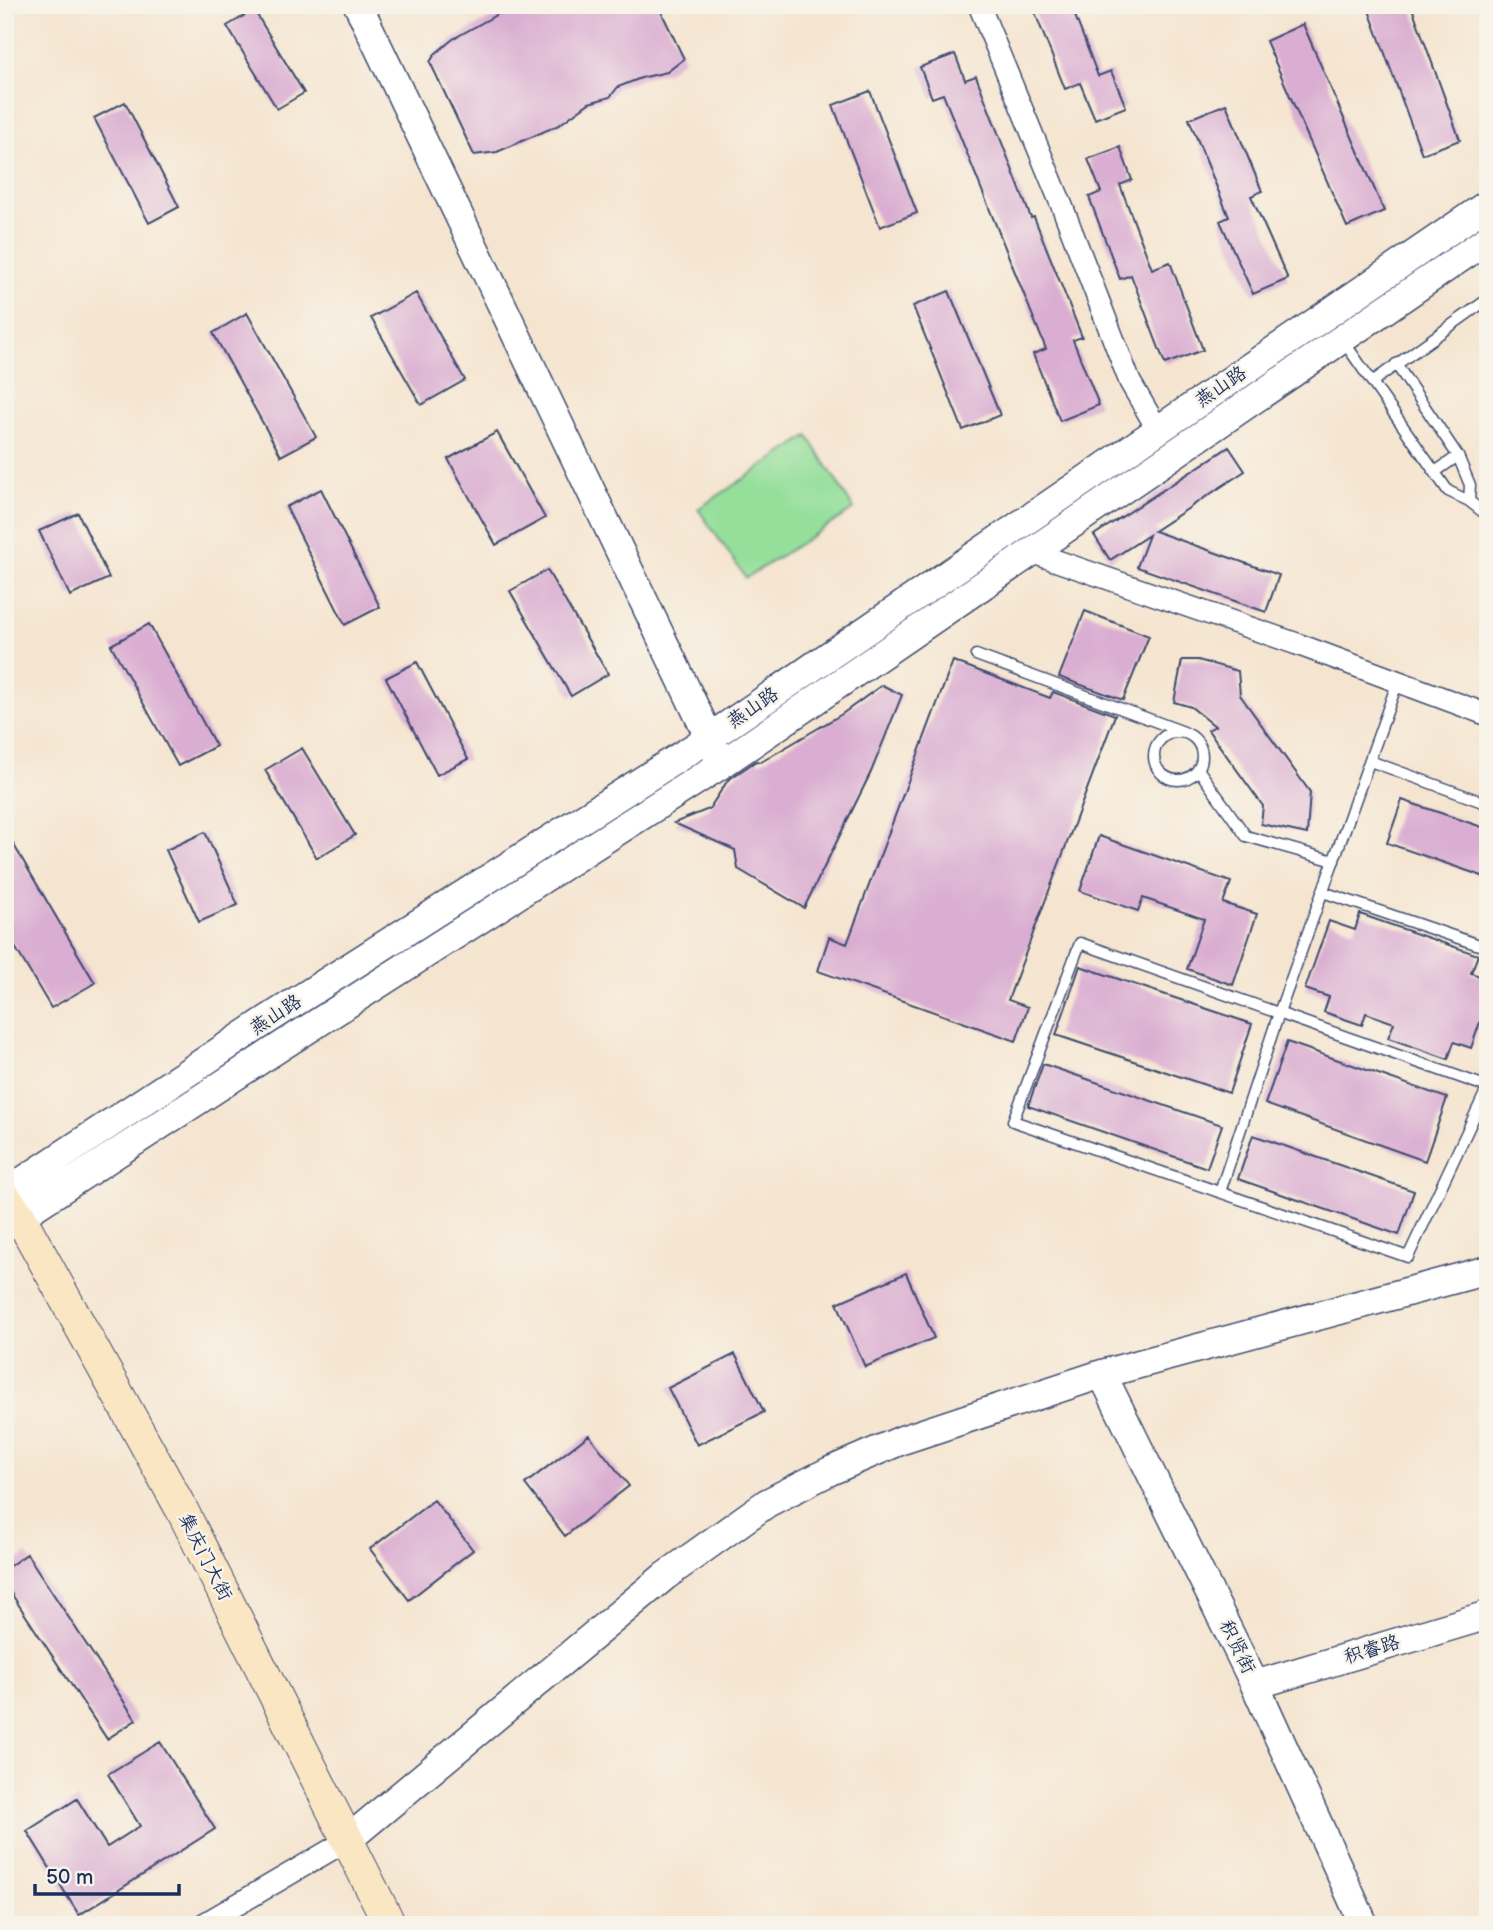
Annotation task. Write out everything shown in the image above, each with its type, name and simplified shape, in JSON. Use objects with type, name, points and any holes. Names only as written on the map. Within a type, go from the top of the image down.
[{"type":"main road","name":"集庆门大街","points":[[9,1208],[183,1512],[390,1925]]},
{"type":"street","points":[[358,5],[722,764]]},
{"type":"street","points":[[979,5],[1062,206],[1130,382],[1158,430]]},
{"type":"street","name":"燕山路","points":[[9,1208],[267,1020],[709,738],[1488,204]]},
{"type":"street","name":"燕山路","points":[[9,1208],[283,1045],[722,764],[1488,239]]},
{"type":"street","points":[[1031,552],[1297,644],[1488,715]]},
{"type":"street","points":[[202,1925],[346,1841],[665,1576],[767,1503],[830,1471],[902,1440],[1102,1374],[1488,1270]]},
{"type":"street","name":"积贤街","points":[[1102,1374],[1255,1685],[1364,1925]]},
{"type":"street","name":"积睿路","points":[[1255,1685],[1488,1615]]},
{"type":"lane","points":[[1371,382],[1488,299]]},
{"type":"lane","points":[[1342,339],[1448,491],[1469,501],[1488,516]]},
{"type":"lane","points":[[1396,364],[1458,456],[1470,485],[1469,501]]},
{"type":"lane","points":[[1435,472],[1458,456]]},
{"type":"lane","points":[[976,655],[1184,732],[1191,736],[1201,747],[1202,762],[1193,775],[1177,780],[1169,778],[1157,767],[1157,744],[1169,733],[1184,732]]},
{"type":"lane","points":[[1220,1192],[1279,1013],[1398,681]]},
{"type":"lane","points":[[1370,761],[1488,804]]},
{"type":"lane","points":[[1198,769],[1246,836],[1334,861]]},
{"type":"lane","points":[[1323,892],[1488,948]]},
{"type":"lane","points":[[1080,943],[1279,1013],[1488,1087],[1408,1257],[1013,1121],[1080,943]]},
{"type":"green space","points":[[808,436],[854,509],[746,578],[698,509]]},
{"type":"building","points":[[514,5],[658,5],[684,59],[667,72],[618,87],[610,97],[589,103],[559,125],[497,152],[474,155],[430,62],[435,54],[453,39]]},
{"type":"building","points":[[1032,5],[1071,5],[1098,76],[1111,71],[1126,107],[1095,119],[1080,83],[1065,89]]},
{"type":"building","points":[[1367,5],[1411,5],[1460,140],[1422,154]]},
{"type":"building","points":[[254,10],[304,93],[277,109],[227,26]]},
{"type":"building","points":[[1303,24],[1384,211],[1347,227],[1266,41]]},
{"type":"building","points":[[955,54],[965,80],[976,76],[1031,218],[1034,217],[1082,337],[1073,340],[1099,405],[1060,421],[1033,354],[1046,349],[943,94],[932,98],[920,67]]},
{"type":"building","points":[[870,91],[917,213],[880,227],[833,105]]},
{"type":"building","points":[[125,102],[179,207],[149,223],[94,118]]},
{"type":"building","points":[[1226,104],[1262,191],[1251,196],[1288,279],[1253,294],[1220,221],[1229,217],[1189,119]]},
{"type":"building","points":[[1120,147],[1132,180],[1120,185],[1152,269],[1170,262],[1203,350],[1165,364],[1131,275],[1120,279],[1089,197],[1101,192],[1088,159]]},
{"type":"building","points":[[949,291],[1000,415],[963,430],[913,306]]},
{"type":"building","points":[[416,293],[465,380],[421,405],[371,318]]},
{"type":"building","points":[[247,313],[316,437],[281,456],[213,333]]},
{"type":"building","points":[[497,432],[545,518],[496,545],[448,459]]},
{"type":"building","points":[[1229,447],[1245,471],[1154,531],[1279,575],[1266,612],[1137,567],[1149,535],[1110,560],[1094,535]]},
{"type":"building","points":[[321,489],[380,607],[345,625],[286,507]]},
{"type":"building","points":[[78,513],[109,578],[70,596],[39,531]]},
{"type":"building","points":[[547,570],[608,674],[571,696],[510,591]]},
{"type":"building","points":[[1085,611],[1149,636],[1123,700],[1059,677]]},
{"type":"building","points":[[149,624],[216,746],[178,766],[111,645]]},
{"type":"building","points":[[1182,660],[1198,660],[1238,671],[1240,695],[1310,792],[1307,834],[1261,824],[1263,806],[1208,730],[1215,726],[1191,707],[1174,702]]},
{"type":"building","points":[[953,661],[1050,698],[1053,692],[1115,715],[1008,1000],[1028,1007],[1016,1041],[818,971],[829,937],[847,944]]},
{"type":"building","points":[[417,662],[468,759],[437,775],[386,678]]},
{"type":"building","points":[[882,685],[902,695],[871,772],[804,908],[738,869],[735,850],[674,823],[709,809],[728,780],[756,761],[761,762],[842,714]]},
{"type":"building","points":[[302,748],[355,835],[317,858],[265,770]]},
{"type":"building","points":[[1402,800],[1488,829],[1488,878],[1387,843]]},
{"type":"building","points":[[5,830],[95,983],[51,1008],[5,930]]},
{"type":"building","points":[[205,832],[238,905],[199,922],[166,850]]},
{"type":"building","points":[[1099,836],[1231,882],[1223,903],[1257,914],[1233,985],[1187,969],[1204,919],[1143,898],[1138,911],[1080,891]]},
{"type":"building","points":[[1360,914],[1478,955],[1471,973],[1488,979],[1488,999],[1471,1048],[1454,1042],[1448,1059],[1388,1038],[1394,1023],[1366,1013],[1362,1025],[1324,1012],[1329,997],[1305,989],[1329,921],[1355,930]]},
{"type":"building","points":[[1080,966],[1252,1024],[1229,1093],[1056,1035]]},
{"type":"building","points":[[1287,1042],[1447,1098],[1425,1161],[1265,1104]]},
{"type":"building","points":[[1043,1064],[1222,1125],[1207,1168],[1028,1106]]},
{"type":"building","points":[[1253,1135],[1414,1191],[1399,1235],[1238,1179]]},
{"type":"building","points":[[906,1273],[934,1338],[865,1367],[837,1303]]},
{"type":"building","points":[[735,1354],[764,1412],[697,1445],[668,1388]]},
{"type":"building","points":[[589,1435],[629,1486],[565,1536],[525,1484]]},
{"type":"building","points":[[434,1500],[473,1550],[409,1600],[370,1549]]},
{"type":"building","points":[[27,1554],[136,1720],[107,1739],[5,1584],[5,1569]]},
{"type":"building","points":[[160,1742],[215,1829],[79,1915],[27,1831],[77,1799],[107,1847],[140,1826],[108,1774]]}]
